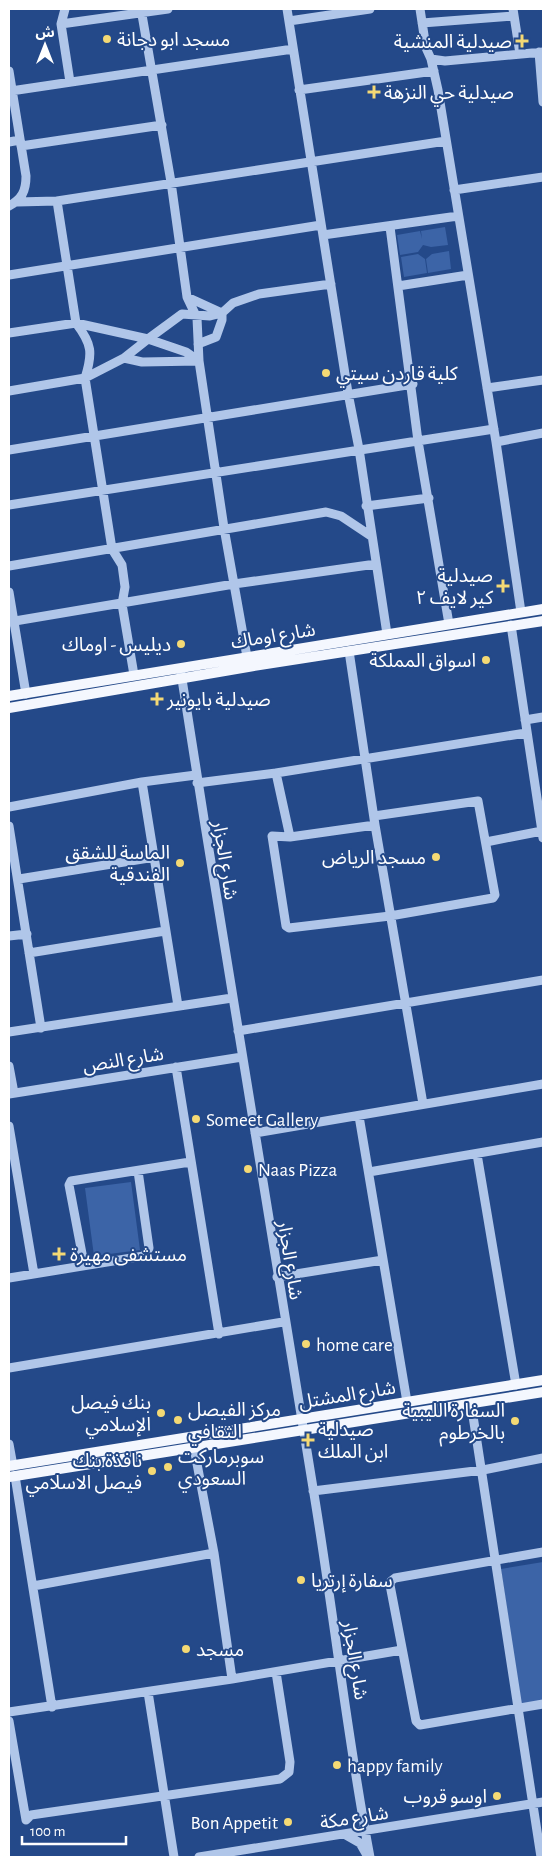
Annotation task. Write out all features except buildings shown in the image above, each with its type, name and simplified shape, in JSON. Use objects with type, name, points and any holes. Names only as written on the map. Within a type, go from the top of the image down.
[{"type":"main road","name":"شارع اوماك","points":[[9,708],[247,658],[543,609]]},
{"type":"main road","name":"شارع اوماك","points":[[9,696],[134,675],[181,673],[348,651],[543,621]]},
{"type":"main road","name":"شارع المشتل","points":[[11,1471],[194,1448],[407,1402],[543,1380]]},
{"type":"main road","name":"شارع المشتل","points":[[11,1471],[301,1425],[543,1392]]},
{"type":"street","points":[[65,9],[61,24],[70,82]]},
{"type":"street","points":[[61,24],[141,11],[168,9]]},
{"type":"street","points":[[287,9],[348,393],[359,449],[366,506],[387,634]]},
{"type":"street","points":[[289,21],[350,10],[370,9]]},
{"type":"street","points":[[420,9],[434,71],[446,141],[494,429],[521,612]]},
{"type":"street","points":[[141,11],[162,125],[187,297],[195,316],[199,361],[209,417],[224,528],[247,658]]},
{"type":"street","points":[[422,23],[514,12],[520,54]]},
{"type":"street","points":[[12,92],[293,49]]},
{"type":"street","points":[[430,59],[445,62],[541,52],[543,102]]},
{"type":"street","points":[[9,71],[26,182],[24,193],[13,204]]},
{"type":"street","points":[[299,90],[434,71]]},
{"type":"street","points":[[9,142],[20,143],[162,125]]},
{"type":"street","points":[[13,204],[57,201],[446,141]]},
{"type":"street","points":[[454,190],[543,177]]},
{"type":"street","points":[[57,201],[76,323],[88,339],[91,360],[85,378],[112,549],[122,565],[125,587],[122,604],[134,675]]},
{"type":"street","points":[[323,235],[458,216]]},
{"type":"street","points":[[9,275],[321,225]]},
{"type":"street","points":[[390,227],[418,441],[449,624]]},
{"type":"street","points":[[398,286],[468,275]]},
{"type":"street","points":[[9,391],[85,378],[124,358],[182,314],[195,316],[222,313],[233,303],[259,294],[332,284]]},
{"type":"street","points":[[187,297],[222,313]]},
{"type":"street","points":[[198,344],[216,337],[222,320],[222,313]]},
{"type":"street","points":[[9,334],[76,323],[148,340],[186,352],[199,361]]},
{"type":"street","points":[[124,358],[142,362],[199,361]]},
{"type":"street","points":[[487,388],[543,380]]},
{"type":"street","points":[[9,450],[412,384]]},
{"type":"street","points":[[9,506],[494,429]]},
{"type":"street","points":[[496,442],[543,433]]},
{"type":"street","points":[[366,506],[429,498]]},
{"type":"street","points":[[9,566],[326,512],[341,516],[372,536]]},
{"type":"street","points":[[11,622],[234,584],[376,564]]},
{"type":"street","points":[[9,592],[11,622],[26,694]]},
{"type":"street","points":[[486,842],[543,835],[511,625]]},
{"type":"street","points":[[348,651],[374,821],[423,1104]]},
{"type":"street","name":"شارع الجزار","points":[[181,673],[196,779],[340,1659],[369,1857]]},
{"type":"street","points":[[525,720],[543,718]]},
{"type":"street","points":[[9,807],[142,782],[276,773],[526,733]]},
{"type":"street","points":[[276,773],[290,837]]},
{"type":"street","points":[[142,782],[178,1006]]},
{"type":"street","points":[[478,800],[495,895],[493,898],[390,916],[289,928],[286,926],[272,836],[290,837],[478,800]]},
{"type":"street","points":[[9,826],[41,1028]]},
{"type":"street","points":[[19,880],[155,857]]},
{"type":"street","points":[[29,953],[165,930]]},
{"type":"street","points":[[9,936],[27,934]]},
{"type":"street","points":[[238,1031],[543,980]]},
{"type":"street","points":[[9,1032],[232,998]]},
{"type":"street","name":"شارع النص","points":[[11,1093],[242,1057]]},
{"type":"street","points":[[9,1066],[11,1093]]},
{"type":"street","points":[[176,1067],[219,1334]]},
{"type":"street","points":[[255,1134],[543,1084]]},
{"type":"street","points":[[359,1116],[407,1402]]},
{"type":"street","points":[[9,1126],[34,1274]]},
{"type":"street","points":[[369,1172],[543,1142]]},
{"type":"street","points":[[477,1154],[516,1384]]},
{"type":"street","points":[[84,1264],[69,1185],[71,1181],[190,1162]]},
{"type":"street","points":[[9,1278],[84,1264],[144,1256],[149,1248],[138,1171]]},
{"type":"street","points":[[277,1277],[383,1260]]},
{"type":"street","points":[[9,1368],[284,1322]]},
{"type":"street","points":[[471,1403],[483,1470],[541,1857]]},
{"type":"street","points":[[9,1444],[11,1471],[33,1586],[52,1707]]},
{"type":"street","points":[[194,1448],[214,1553],[232,1680]]},
{"type":"street","points":[[313,1491],[483,1470],[543,1458]]},
{"type":"street","points":[[543,1552],[391,1580],[416,1721],[420,1725],[543,1704]]},
{"type":"street","points":[[33,1586],[214,1553]]},
{"type":"street","points":[[9,1712],[232,1680],[340,1659],[402,1650]]},
{"type":"street","points":[[9,1721],[26,1820],[31,1815],[165,1794],[280,1779],[289,1772],[290,1762],[276,1672]]},
{"type":"street","points":[[148,1692],[174,1857]]},
{"type":"street","name":"شارع مكة","points":[[200,1857],[366,1832],[543,1802]]},
{"type":"street","points":[[346,1835],[360,1843],[369,1857]]},
{"type":"shaded area","points":[[445,227],[448,245],[431,247],[423,245],[418,252],[400,255],[397,235],[420,231],[422,239],[421,231]]},
{"type":"shaded area","points":[[449,251],[451,269],[428,273],[426,259],[432,254]]},
{"type":"shaded area","points":[[418,254],[425,259],[427,273],[404,277],[401,257]]},
{"type":"shaded area","points":[[131,1182],[140,1250],[94,1256],[85,1188]]},
{"type":"shaded area","points":[[543,1562],[543,1701],[521,1705],[501,1569]]},
{"type":"place","name":"مسجد ابو دجانة","points":[[107,39]]},
{"type":"place","name":"صيدلية المنشية","points":[[522,41]]},
{"type":"place","name":"صيدلية حي النزهة","points":[[374,92]]},
{"type":"place","name":"كلية قاردن سيتي","points":[[326,373]]},
{"type":"place","name":"صيدلية كير لايف ٢","points":[[503,586]]},
{"type":"place","name":"ديليس - اوماك","points":[[181,644]]},
{"type":"place","name":"اسواق المملكة","points":[[486,660]]},
{"type":"place","name":"صيدلية بايونير","points":[[157,699]]},
{"type":"place","name":"مسجد الرياض","points":[[436,857]]},
{"type":"place","name":"الماسة للشقق الفندقية","points":[[180,863]]},
{"type":"place","name":"Someet Gallery","points":[[196,1119]]},
{"type":"place","name":"Naas Pizza","points":[[248,1169]]},
{"type":"place","name":"مستشفى مهيرة","points":[[59,1254]]},
{"type":"place","name":"home care","points":[[306,1344]]},
{"type":"place","name":"بنك فيصل الإسلامي","points":[[161,1413]]},
{"type":"place","name":"مركز الفيصل الثقافي","points":[[178,1420]]},
{"type":"place","name":"السفارة الليبية بالخرطوم","points":[[515,1421]]},
{"type":"place","name":"صيدلية ابن الملك","points":[[308,1440]]},
{"type":"place","name":"سوبرماركت السعودي","points":[[168,1467]]},
{"type":"place","name":"نافذة بنك فيصل الاسلامي","points":[[152,1471]]},
{"type":"place","name":"سفارة إرتريا","points":[[301,1580]]},
{"type":"place","name":"مسجد","points":[[186,1649]]},
{"type":"place","name":"happy family","points":[[337,1765]]},
{"type":"place","name":"اوسو قروب","points":[[497,1796]]},
{"type":"place","name":"Bon Appetit","points":[[288,1822]]}]
